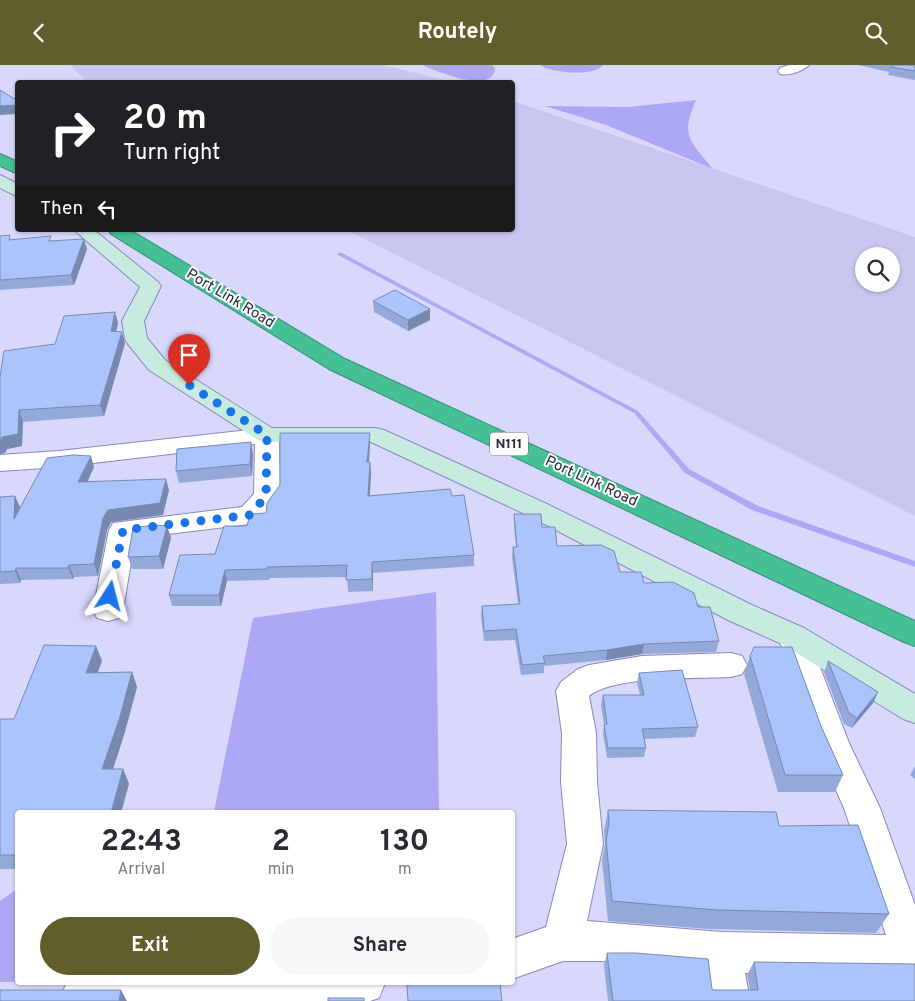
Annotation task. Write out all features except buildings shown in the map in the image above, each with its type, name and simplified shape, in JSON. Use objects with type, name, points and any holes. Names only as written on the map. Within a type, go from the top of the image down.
[{"type":"highway","points":[[0,159],[15,167]]},
{"type":"highway","name":"Port Link Road","points":[[120,232],[337,363],[915,633]]},
{"type":"street","points":[[785,71],[802,65]]},
{"type":"street","points":[[0,180],[15,190]]},
{"type":"street","points":[[85,232],[151,286],[133,321],[136,339],[157,365],[267,435]]},
{"type":"street","points":[[108,610],[123,530],[250,515],[266,496],[267,435]]},
{"type":"street","points":[[0,463],[59,459],[267,435],[375,435],[538,510],[732,609],[793,636],[915,710]]},
{"type":"street","points":[[515,958],[563,941],[602,941],[722,952],[912,956],[862,808],[832,743],[793,636]]},
{"type":"street","points":[[563,941],[585,844],[579,782],[579,733],[572,691],[589,678],[642,668],[731,665]]},
{"type":"street","points":[[722,952],[729,1001]]},
{"type":"street","points":[[47,992],[141,996],[354,985]]},
{"type":"shaded area","points":[[70,65],[383,65],[445,80],[85,80]]},
{"type":"shaded area","points":[[423,65],[492,65],[495,68],[492,76],[485,80],[470,80]]},
{"type":"shaded area","points":[[540,65],[603,65],[591,71],[573,73],[553,70]]},
{"type":"shaded area","points":[[696,100],[691,112],[688,130],[693,144],[713,169],[606,125],[545,106],[628,107]]},
{"type":"shaded area","points":[[515,102],[915,237],[915,516],[351,232],[515,232]]},
{"type":"shaded area","points":[[436,592],[439,810],[214,810],[253,618]]},
{"type":"shaded area","points":[[14,891],[15,982],[0,982],[0,901]]},
{"type":"waterway","points":[[340,254],[636,412],[687,471],[755,508],[915,564]]},
{"type":"route","points":[[110,596],[123,530],[250,515],[266,496],[267,435],[189,385]]}]
